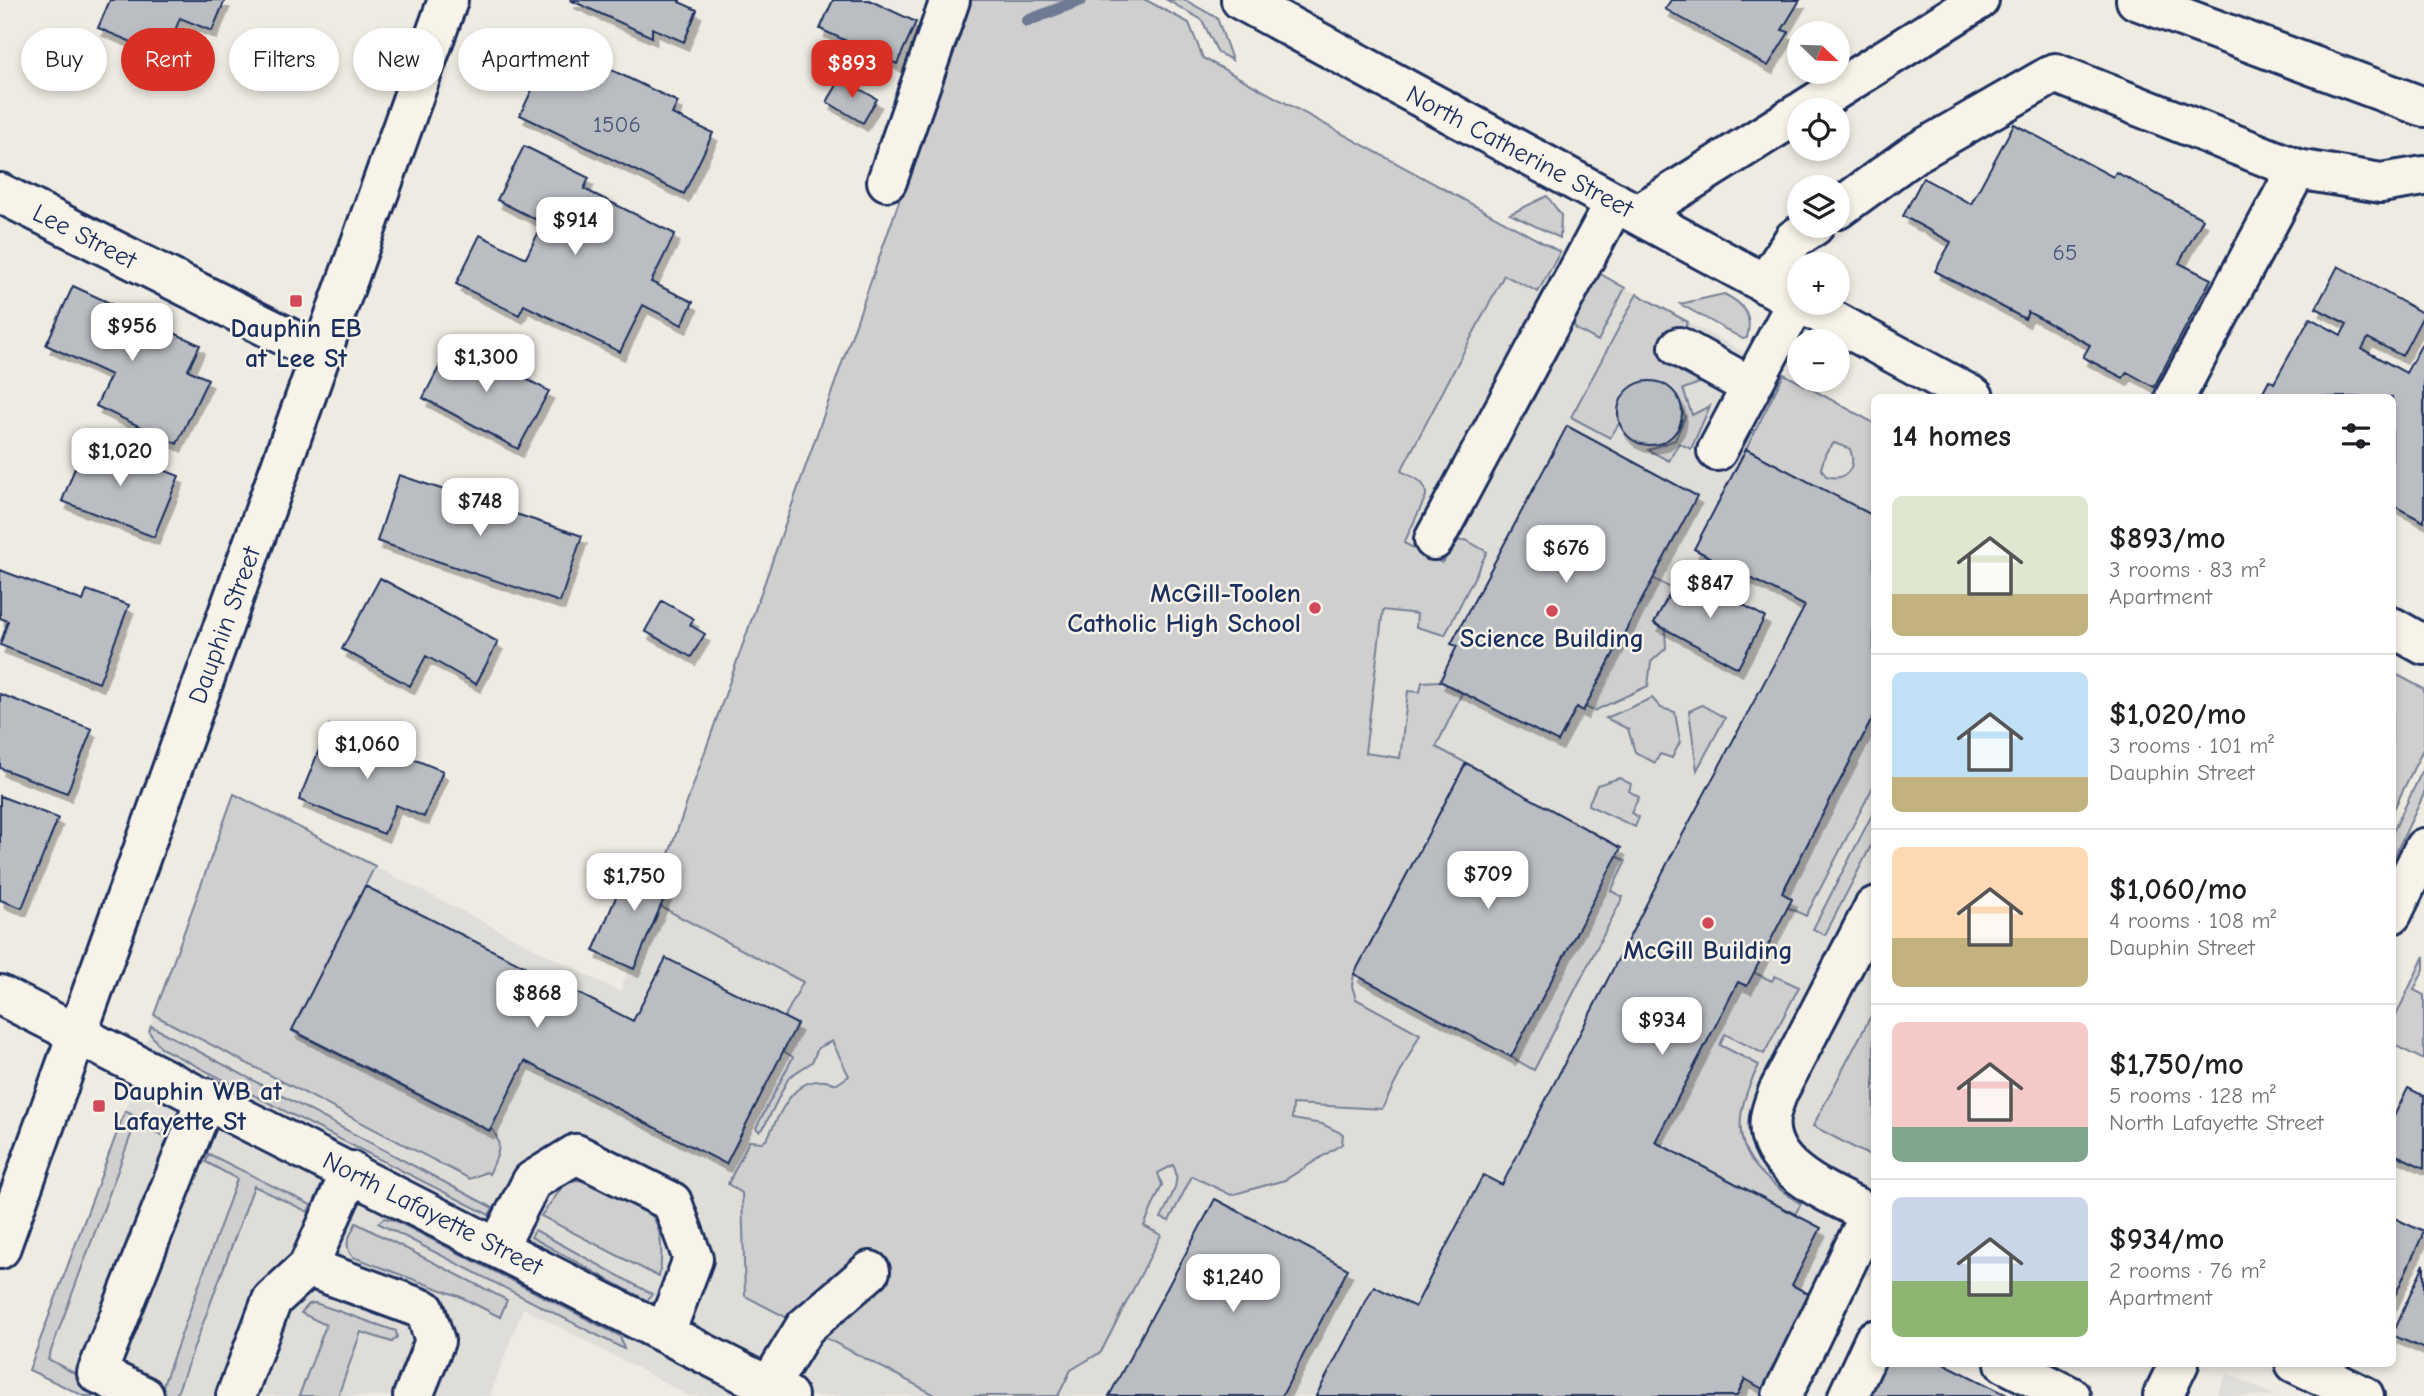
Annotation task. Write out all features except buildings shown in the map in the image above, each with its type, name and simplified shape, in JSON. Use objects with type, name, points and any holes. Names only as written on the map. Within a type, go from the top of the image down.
[{"type":"street","name":"Dauphin Street","points":[[0,1249],[448,0]]},
{"type":"street","points":[[887,181],[950,0]]},
{"type":"street","points":[[1256,8],[1306,0]]},
{"type":"street","points":[[1823,98],[1979,0]]},
{"type":"street","points":[[2137,0],[2424,107]]},
{"type":"street","name":"North Catherine Street","points":[[1256,8],[1787,295]]},
{"type":"street","points":[[1850,200],[1912,155],[2055,73],[2297,169],[2381,183],[2424,176]]},
{"type":"street","points":[[1434,540],[1627,208],[1787,120]]},
{"type":"street","points":[[2177,394],[2297,169]]},
{"type":"street","name":"Lee Street","points":[[0,193],[321,354]]},
{"type":"street","points":[[1717,452],[1787,306]]},
{"type":"street","name":"North Catherine Street","points":[[1824,315],[1969,394]]},
{"type":"street","points":[[1679,347],[1750,386]]},
{"type":"street","points":[[2396,629],[2424,645]]},
{"type":"street","points":[[2396,906],[2424,848]]},
{"type":"street","points":[[1871,913],[1778,1092],[1769,1120],[1776,1151],[1794,1172],[1871,1214]]},
{"type":"street","name":"North Lafayette Street","points":[[0,995],[351,1171],[778,1391]]},
{"type":"street","points":[[144,1396],[97,1373],[206,1098]]},
{"type":"street","points":[[498,1247],[532,1181],[576,1154],[673,1202],[694,1259],[665,1333]]},
{"type":"street","points":[[236,1396],[272,1300],[309,1267],[351,1171]]},
{"type":"street","points":[[1782,1396],[1871,1217]]},
{"type":"street","points":[[309,1267],[425,1310],[435,1341],[413,1396]]},
{"type":"street","points":[[778,1391],[805,1327],[870,1271]]},
{"type":"street","points":[[1848,1396],[1871,1346]]},
{"type":"street","points":[[2013,1367],[2070,1396]]},
{"type":"street","points":[[2303,1367],[2364,1396]]},
{"type":"shaded area","name":"McGill-Toolen Catholic High School","points":[[970,0],[1189,23],[1203,58],[1787,376],[1787,392],[1817,392],[1871,421],[1871,1274],[1850,1283],[1796,1396],[690,1396],[523,1308],[490,1396],[84,1396],[29,1370],[125,1111],[154,1015],[234,794],[620,992]]},
{"type":"shaded area","points":[[970,0],[1146,0],[1189,23],[1203,58],[1560,252],[1538,292],[1504,275],[1401,471],[1421,482],[1426,496],[1404,543],[1442,563],[1458,541],[1466,540],[1487,552],[1445,635],[1416,627],[1417,614],[1383,610],[1365,753],[1400,758],[1408,691],[1420,692],[1422,682],[1440,681],[1462,693],[1436,747],[1466,763],[1354,974],[1352,986],[1356,999],[1420,1034],[1382,1109],[1293,1104],[1292,1119],[1322,1124],[1343,1134],[1342,1144],[1285,1180],[1231,1195],[1192,1176],[1169,1221],[1161,1218],[1173,1192],[1176,1172],[1173,1165],[1158,1173],[1162,1185],[1144,1226],[1161,1235],[1101,1352],[1071,1370],[1058,1396],[937,1396],[745,1296],[742,1193],[728,1184],[749,1141],[763,1142],[767,1139],[793,1094],[811,1082],[837,1084],[849,1076],[832,1041],[818,1048],[812,1062],[789,1077],[763,1129],[759,1131],[756,1128],[793,1057],[783,1051],[784,1018],[803,982],[652,902]]},
{"type":"shaded area","points":[[1167,0],[1185,0],[1217,18],[1232,60],[1218,53],[1202,20]]},
{"type":"shaded area","points":[[1547,196],[1561,215],[1560,238],[1510,214]]},
{"type":"shaded area","points":[[1597,272],[1625,288],[1598,341],[1576,329],[1571,319]]},
{"type":"shaded area","points":[[1637,294],[1688,322],[1666,363],[1702,382],[1683,389],[1692,415],[1710,406],[1691,449],[1679,443],[1669,461],[1648,450],[1675,440],[1685,417],[1677,396],[1653,383],[1630,389],[1618,413],[1620,422],[1610,438],[1571,417]]},
{"type":"shaded area","points":[[1724,294],[1742,306],[1748,316],[1747,338],[1743,339],[1680,304]]},
{"type":"shaded area","points":[[1784,374],[1787,376],[1787,392],[1817,392],[1871,421],[1871,514],[1746,449]],"holes":[[[1834,443],[1850,449],[1852,462],[1848,472],[1839,477],[1826,476],[1821,468],[1826,452]]]},
{"type":"shaded area","points":[[1653,578],[1672,589],[1654,623],[1665,629],[1666,648],[1651,662],[1648,686],[1594,711],[1585,707]]},
{"type":"shaded area","points":[[2396,674],[2424,689],[2424,747],[2396,805]]},
{"type":"shaded area","points":[[1652,698],[1661,708],[1675,712],[1680,742],[1672,758],[1660,754],[1655,763],[1635,752],[1628,729],[1606,718]]},
{"type":"shaded area","points":[[1702,705],[1725,718],[1697,770],[1689,711]]},
{"type":"shaded area","points":[[1871,721],[1871,791],[1806,916],[1787,907],[1792,899],[1782,893]]},
{"type":"shaded area","points":[[2424,767],[2424,794],[2396,853],[2396,826]]},
{"type":"shaded area","points":[[1619,778],[1631,784],[1629,791],[1639,797],[1631,813],[1639,817],[1635,827],[1588,805],[1597,785]]},
{"type":"shaded area","points":[[234,794],[375,866],[292,1031],[489,1131],[491,1128],[499,1145],[489,1174],[486,1172],[470,1179],[154,1015]]},
{"type":"shaded area","points":[[1871,817],[1871,846],[1825,935],[1813,929]]},
{"type":"shaded area","points":[[1616,856],[1626,861],[1611,891],[1623,897],[1534,1070],[1511,1057]]},
{"type":"shaded area","points":[[2424,956],[2424,969],[2414,990],[2424,995],[2424,1060],[2396,1046],[2396,1016]]},
{"type":"shaded area","points":[[1753,972],[1772,981],[1775,976],[1799,987],[1764,1054],[1725,1034],[1720,1045],[1759,1065],[1742,1109],[1744,1145],[1751,1160],[1763,1175],[1801,1204],[1795,1214],[1655,1142],[1738,982],[1747,986]]},
{"type":"shaded area","points":[[1871,1016],[1871,1156],[1813,1126]]},
{"type":"shaded area","points":[[151,1026],[493,1208],[489,1215],[161,1048],[149,1032]]},
{"type":"shaded area","points":[[125,1111],[165,1132],[164,1136],[135,1124],[48,1359],[116,1396],[84,1396],[29,1370]]},
{"type":"shaded area","points":[[209,1154],[311,1205],[308,1212],[254,1186],[176,1396],[160,1394],[237,1179],[206,1162]]},
{"type":"shaded area","points":[[576,1180],[585,1181],[648,1211],[657,1224],[659,1233],[659,1277],[541,1216],[564,1185]]},
{"type":"shaded area","points":[[384,1218],[394,1220],[620,1336],[624,1349],[378,1223]]},
{"type":"shaded area","points":[[356,1223],[507,1300],[500,1317],[461,1297],[353,1257],[348,1244]]},
{"type":"shaded area","points":[[535,1230],[652,1294],[647,1301],[531,1237]]},
{"type":"shaded area","points":[[315,1303],[396,1331],[397,1337],[392,1342],[361,1332],[338,1396],[299,1396],[326,1325],[301,1313],[309,1304]]},
{"type":"shaded area","points":[[2227,1373],[2275,1396],[2216,1396]]},
{"type":"waterway","points":[[1027,21],[1081,0]]},
{"type":"place","name":"Dauphin EB at Lee St","points":[[296,301]]},
{"type":"place","name":"McGill-Toolen Catholic High School","points":[[1315,608]]},
{"type":"place","name":"Science Building","points":[[1552,611]]},
{"type":"place","name":"McGill Building","points":[[1708,923]]},
{"type":"place","name":"Dauphin WB at Lafayette St","points":[[99,1106]]}]
